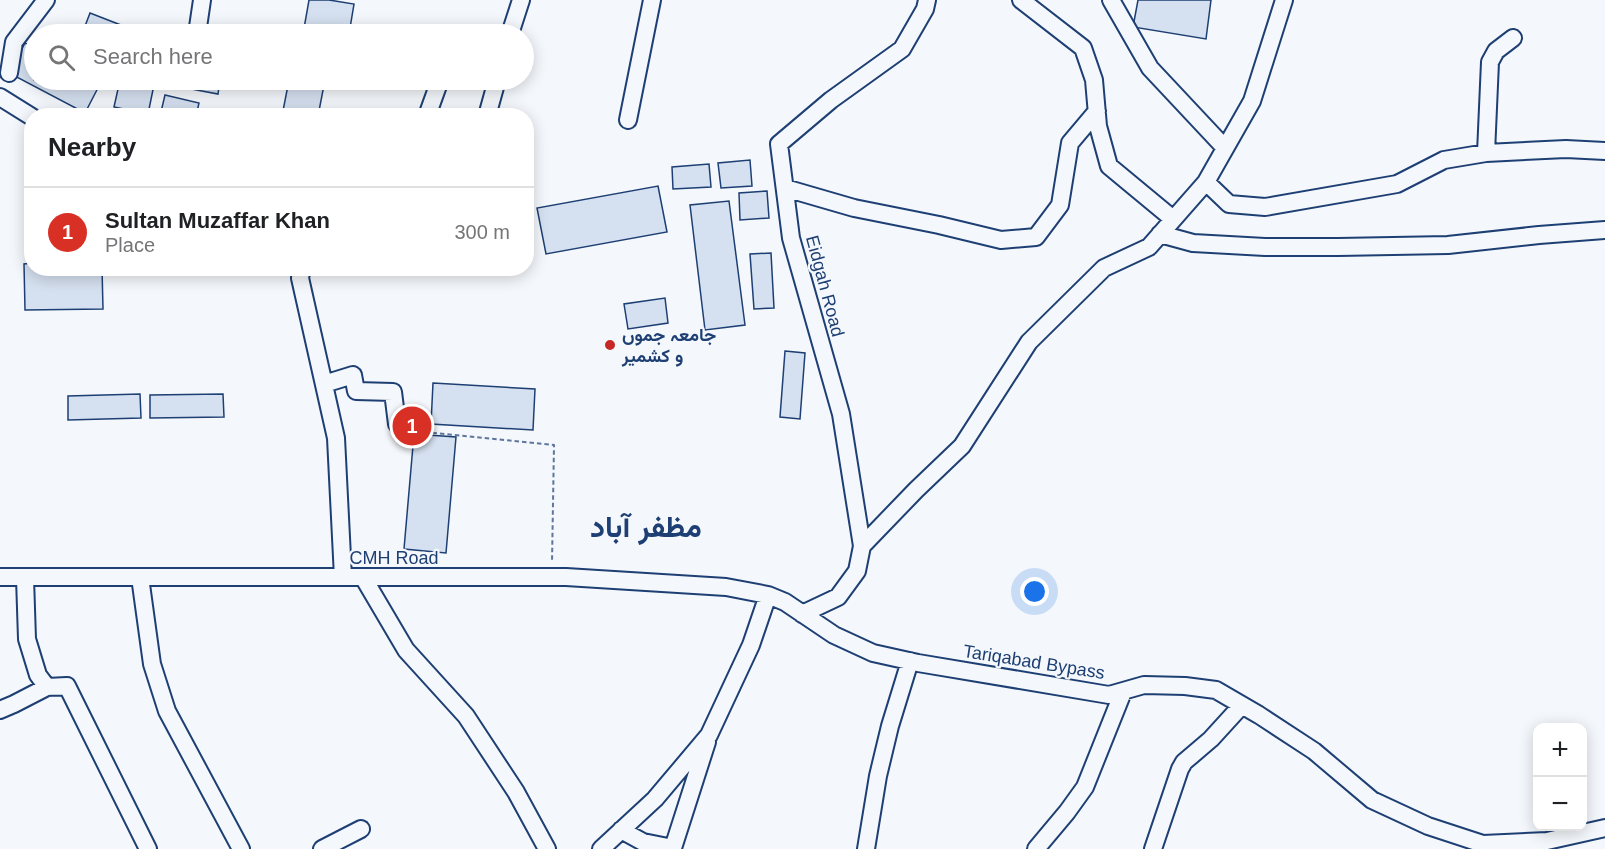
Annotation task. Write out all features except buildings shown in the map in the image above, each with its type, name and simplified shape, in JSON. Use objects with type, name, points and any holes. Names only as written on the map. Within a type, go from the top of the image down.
[{"type":"street","points":[[28,24],[46,0]]},
{"type":"street","points":[[198,24],[202,0]]},
{"type":"street","points":[[513,24],[521,0]]},
{"type":"street","points":[[628,120],[652,0]]},
{"type":"street","name":"Eidgah Road","points":[[801,614],[838,597],[857,571],[862,546],[841,414],[791,238],[779,144],[831,100],[902,49],[925,9],[927,0]]},
{"type":"street","points":[[1021,0],[1083,48],[1094,80],[1098,126],[1109,166],[1173,219]]},
{"type":"street","points":[[1111,0],[1150,68],[1226,148]]},
{"type":"street","points":[[862,546],[962,446],[1029,342],[1104,268],[1149,247],[1206,182],[1252,101],[1284,0]]},
{"type":"street","points":[[9,73],[14,42],[24,29]]},
{"type":"street","points":[[1486,153],[1490,62],[1496,51],[1513,39]]},
{"type":"street","points":[[430,108],[436,90]]},
{"type":"street","points":[[489,108],[494,90]]},
{"type":"street","points":[[0,97],[24,112]]},
{"type":"street","points":[[785,188],[854,208],[1000,240],[1036,237],[1060,205],[1070,143],[1097,111]]},
{"type":"street","points":[[1206,182],[1229,204],[1265,207],[1397,184],[1444,160],[1486,153],[1566,149],[1605,151]]},
{"type":"street","points":[[1160,234],[1194,243],[1265,247],[1328,247],[1448,245],[1605,230]]},
{"type":"street","points":[[300,276],[336,438],[343,577]]},
{"type":"street","points":[[324,384],[353,375],[356,391],[393,392],[397,424],[411,426]]},
{"type":"street","points":[[363,577],[406,650],[466,716],[516,792],[547,849]]},
{"type":"street","name":"CMH Road","points":[[0,578],[552,577],[726,587],[768,595],[785,602]]},
{"type":"street","points":[[25,578],[27,639],[38,675],[46,687]]},
{"type":"street","points":[[140,578],[152,664],[167,711],[241,849]]},
{"type":"street","points":[[621,830],[643,842],[673,849],[709,735],[751,645],[768,595]]},
{"type":"street","name":"Tariqabad Bypass","points":[[785,602],[834,635],[873,652],[910,661],[1109,695],[1144,685],[1185,686],[1216,690],[1314,751],[1372,800],[1428,826],[1483,844],[1547,842],[1605,828]]},
{"type":"street","points":[[866,849],[878,776],[890,726],[910,661]]},
{"type":"street","points":[[0,710],[46,687],[66,686],[148,849]]},
{"type":"street","points":[[1036,849],[1085,787],[1123,692]]},
{"type":"street","points":[[1153,849],[1184,762],[1212,739],[1242,705]]},
{"type":"street","points":[[600,849],[655,799],[709,735]]},
{"type":"street","points":[[322,849],[361,829]]},
{"type":"path","points":[[411,426],[413,432],[554,446],[552,577]]},
{"type":"place","name":"جامعہ جموں و کشمیر","points":[[610,345]]},
{"type":"place","name":"Sultan Muzaffar Khan","points":[[412,426]]},
{"type":"district","name":"مظفر آباد","points":[[646,527]]}]
